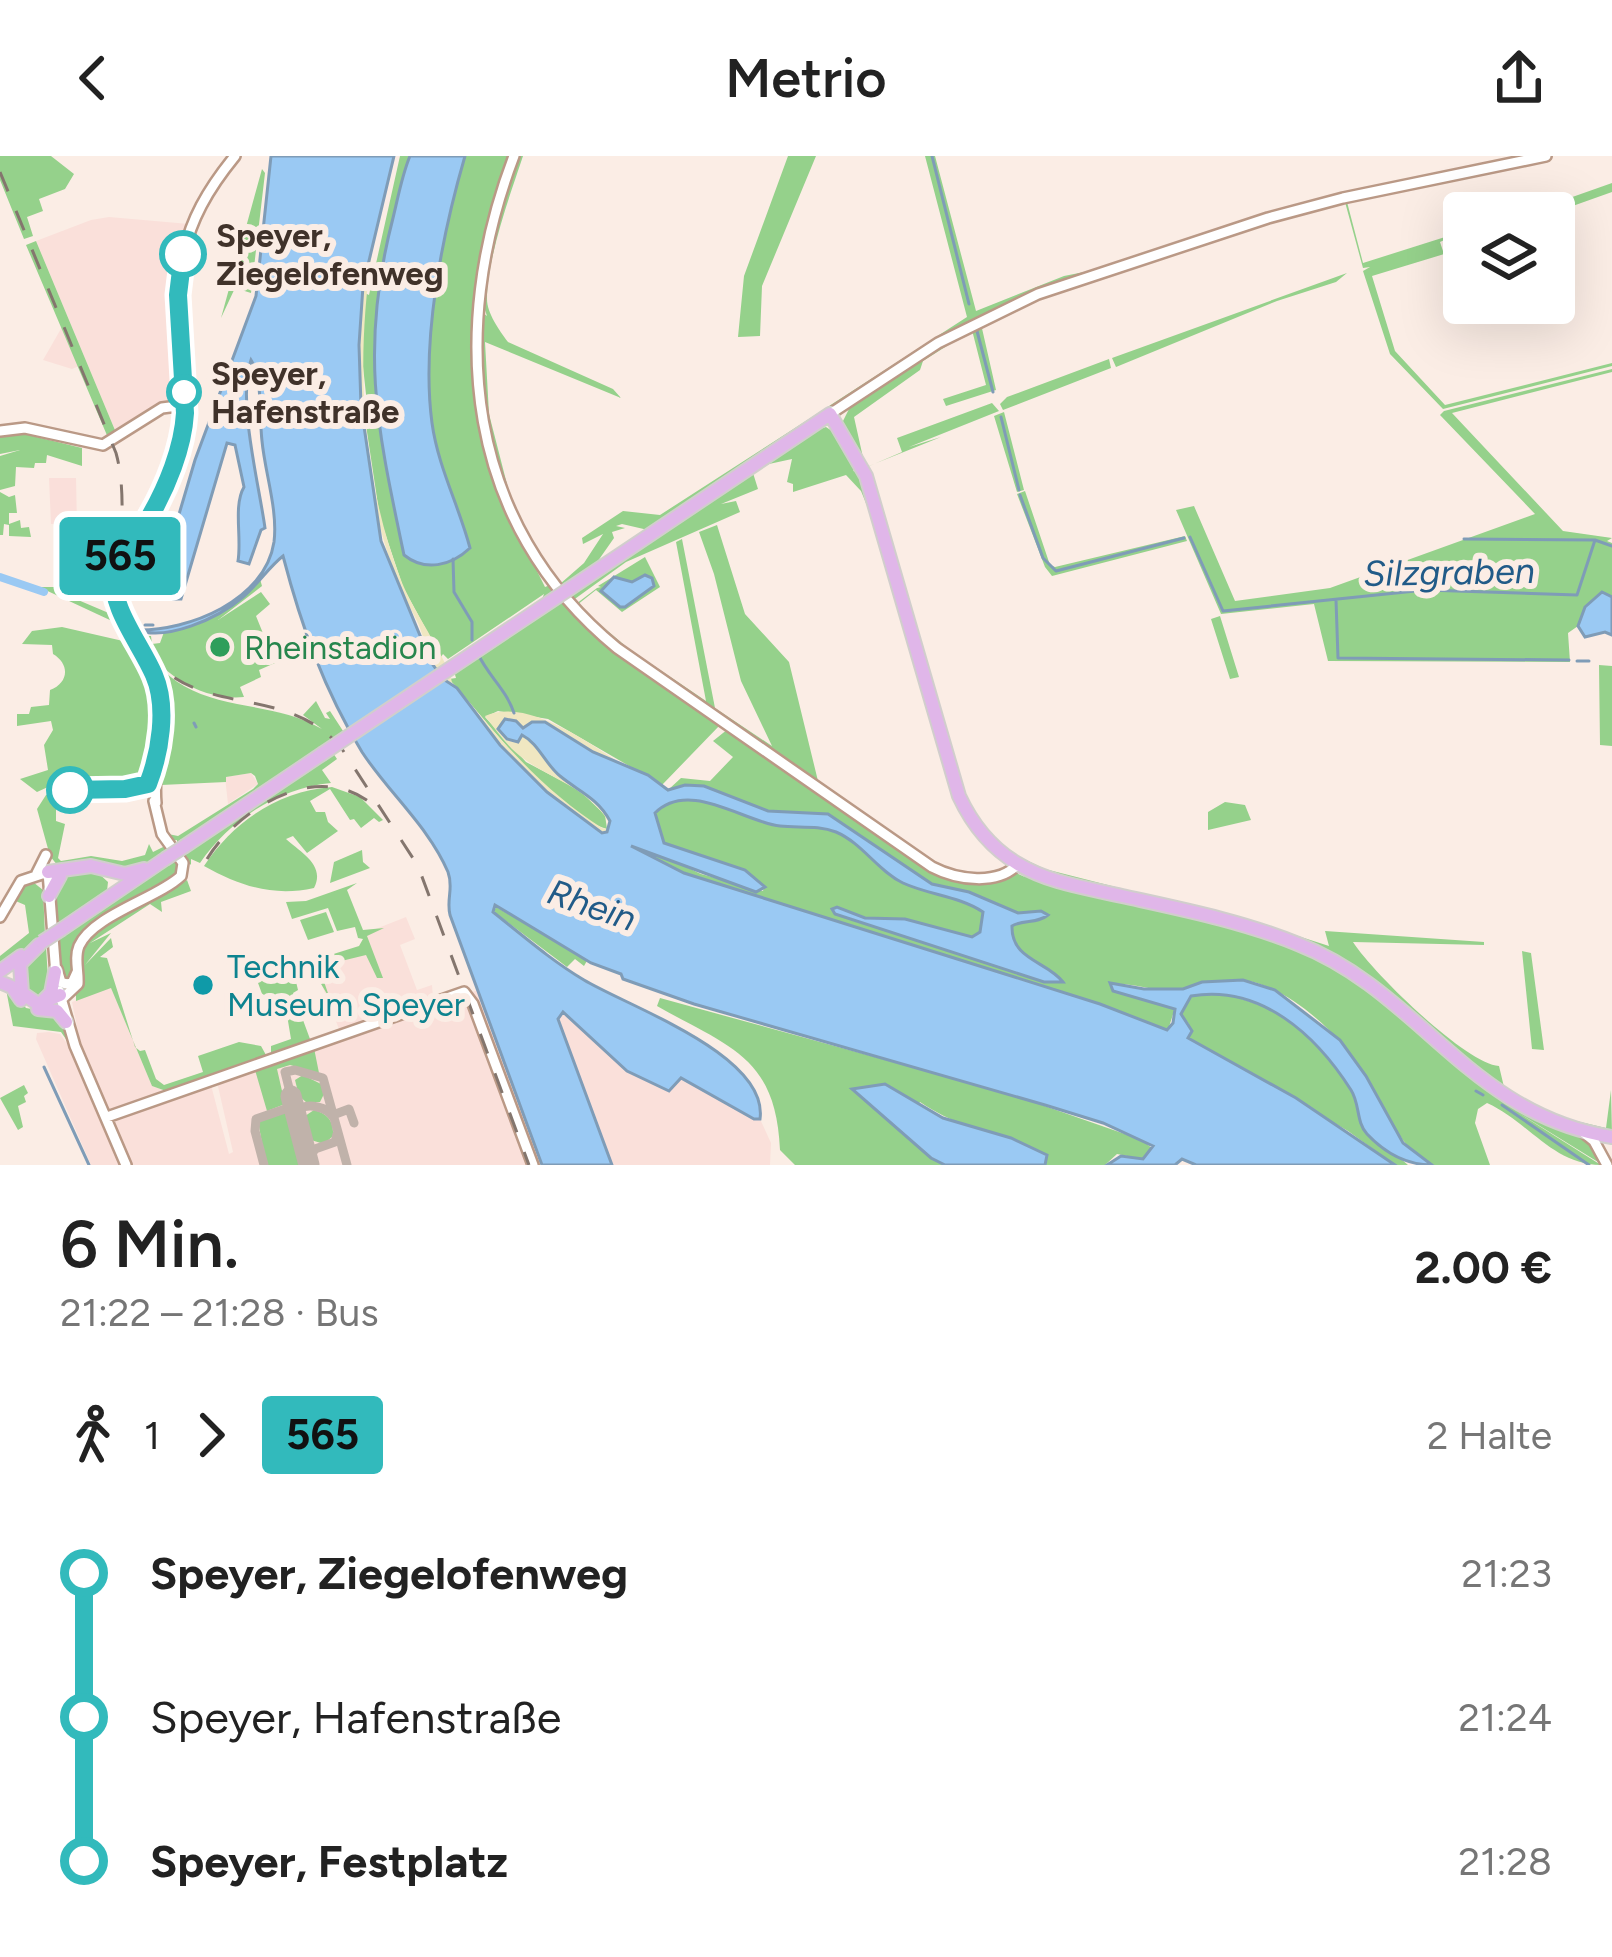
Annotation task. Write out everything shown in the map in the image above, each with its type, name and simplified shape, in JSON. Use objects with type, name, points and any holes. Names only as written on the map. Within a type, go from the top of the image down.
[{"type":"main road","points":[[0,971],[809,428],[838,426],[866,476],[959,796],[986,838],[1018,864],[1054,880],[1236,924],[1313,950],[1363,980],[1492,1089],[1536,1114],[1603,1139]]},
{"type":"main road","points":[[45,875],[54,867],[46,855]]},
{"type":"main road","points":[[45,875],[97,867],[125,874],[164,860]]},
{"type":"main road","points":[[45,875],[91,868],[106,874],[110,887],[94,907]]},
{"type":"main road","points":[[45,875],[49,896]]},
{"type":"main road","points":[[40,944],[21,962],[18,974],[23,995],[66,1020]]},
{"type":"main road","points":[[42,1006],[50,995],[55,968]]},
{"type":"main road","points":[[0,982],[15,989],[24,1004],[42,1006],[64,996]]},
{"type":"street","points":[[64,996],[79,980],[78,952],[85,938],[149,893],[176,882],[183,869],[160,827],[153,784],[158,685],[114,586],[117,563],[149,518],[174,460],[185,405],[179,270],[199,204],[235,156]]},
{"type":"street","points":[[514,156],[493,225],[482,288],[478,377],[484,425],[500,484],[541,570],[617,648],[928,865],[948,875],[970,878],[1006,875],[1018,864]]},
{"type":"street","points":[[838,426],[846,403],[970,325],[1087,276],[1323,203],[1546,156]]},
{"type":"street","points":[[0,431],[32,429],[99,446],[162,408],[185,405]]},
{"type":"street","points":[[156,803],[148,784],[158,756]]},
{"type":"street","points":[[46,855],[55,968],[66,1020],[126,1165]]},
{"type":"street","points":[[0,917],[45,875]]},
{"type":"street","points":[[55,968],[66,984],[72,982],[78,967]]},
{"type":"street","points":[[106,1117],[460,993],[468,994],[533,1165]]},
{"type":"street","points":[[1603,1139],[1604,1161]]},
{"type":"shaded area","points":[[109,217],[189,224],[175,287],[180,403],[117,435],[36,241]]},
{"type":"shaded area","points":[[62,327],[79,366],[72,369],[43,360]]},
{"type":"shaded area","points":[[49,478],[76,478],[77,525],[51,524]]},
{"type":"shaded area","points":[[251,773],[258,784],[228,804],[225,777]]},
{"type":"shaded area","points":[[406,917],[415,939],[400,945],[417,990],[432,985],[433,997],[339,1029],[314,965],[367,946],[363,934]]},
{"type":"shaded area","points":[[111,987],[152,1086],[166,1091],[170,1100],[211,1085],[229,1154],[233,1152],[217,1082],[478,990],[542,1165],[91,1165],[36,1039],[37,1033],[49,1032],[60,1034],[68,1045],[80,1041],[72,1002]]},
{"type":"shaded area","points":[[568,1012],[627,1071],[669,1091],[681,1078],[760,1119],[771,1143],[770,1165],[612,1165],[558,1017]]},
{"type":"green space","points":[[0,156],[51,156],[74,174],[65,189],[39,199],[43,211],[27,217],[33,236],[24,239],[0,180]]},
{"type":"green space","points":[[400,156],[410,156],[383,265],[375,348],[380,427],[404,555],[419,563],[440,563],[463,555],[469,543],[434,436],[432,320],[448,220],[465,156],[512,156],[478,302],[479,405],[510,517],[545,587],[550,585],[565,603],[720,725],[662,785],[548,719],[498,711],[485,717],[526,762],[579,790],[605,815],[607,829],[586,819],[544,785],[449,679],[456,678],[453,668],[478,642],[541,602],[544,594],[448,659],[441,657],[403,587],[380,518],[364,412],[369,422],[361,348],[365,293],[369,295]]},
{"type":"green space","points":[[516,156],[523,156],[488,283],[491,316],[508,342],[613,389],[621,398],[485,342],[489,414],[506,494],[486,405],[483,313],[487,316],[482,301],[500,205]]},
{"type":"green space","points":[[788,156],[816,156],[762,286],[760,336],[738,337],[744,276]]},
{"type":"green space","points":[[925,156],[935,156],[976,311],[1084,272],[949,331],[648,530],[616,526],[625,528],[612,532],[614,538],[593,568],[561,590],[560,584],[584,563],[603,534],[583,544],[582,538],[623,511],[660,515],[967,317]]},
{"type":"green space","points":[[1561,156],[1347,202],[1363,263],[1443,238],[1443,254],[1372,276],[1395,351],[1445,405],[1612,366],[1443,409],[1390,354],[1363,271],[1370,267],[1363,268],[1345,202]]},
{"type":"green space","points":[[262,169],[251,293],[235,288],[221,318]]},
{"type":"green space","points":[[1612,183],[1612,192],[1575,205],[1575,196]]},
{"type":"green space","points":[[36,241],[117,435],[109,440],[26,245]]},
{"type":"green space","points":[[1347,273],[1336,282],[1116,367],[1112,358]]},
{"type":"green space","points":[[981,324],[996,390],[946,406],[943,399],[986,385],[972,330],[923,361],[920,370],[854,417],[864,462],[842,423],[851,405]]},
{"type":"green space","points":[[1109,359],[1111,368],[1003,410],[1000,404],[1007,397]]},
{"type":"green space","points":[[1612,369],[1452,413],[1563,531],[1612,538],[1607,541],[1612,543],[1612,597],[1602,592],[1568,633],[1570,662],[1328,661],[1314,604],[1221,614],[1176,510],[1194,506],[1235,601],[1330,588],[1535,514],[1440,415],[1444,411]]},
{"type":"green space","points":[[992,403],[999,411],[909,447],[941,437],[875,464],[902,452],[897,438]]},
{"type":"green space","points":[[1004,412],[1024,490],[1017,492],[994,416]]},
{"type":"green space","points":[[826,427],[835,433],[853,471],[859,472],[877,530],[861,491],[846,475],[793,492],[793,484],[787,482],[792,459],[753,473],[758,489],[721,504],[736,501],[740,512],[626,562],[572,601],[566,596],[817,430]]},
{"type":"green space","points":[[16,432],[82,448],[82,466],[47,455],[46,463],[35,463],[34,468],[16,467],[15,486],[0,490],[0,456],[20,450],[0,454],[0,436]]},
{"type":"green space","points":[[1025,491],[1050,565],[1055,567],[1185,536],[1187,541],[1052,576],[1017,494]]},
{"type":"green space","points":[[0,492],[15,495],[17,513],[9,513],[9,524],[20,520],[21,528],[29,527],[31,537],[9,536],[9,525],[4,524],[0,535]]},
{"type":"green space","points":[[717,525],[745,614],[789,662],[818,781],[638,661],[578,606],[629,649],[706,701],[676,542],[682,539],[715,708],[772,746],[741,681],[699,532]]},
{"type":"green space","points":[[645,557],[660,587],[622,612],[596,590],[577,605],[598,586]]},
{"type":"green space","points":[[74,578],[77,587],[65,592],[111,614],[109,592],[127,628],[39,587],[59,587],[59,582]]},
{"type":"green space","name":"Rheinstadion","points":[[260,579],[262,586],[218,620],[261,592],[270,604],[256,616],[275,663],[259,670],[261,677],[240,687],[244,697],[198,690],[170,673],[149,650],[142,636],[151,636],[152,644],[160,643],[164,632],[216,612]]},
{"type":"green space","points":[[1220,616],[1239,677],[1230,679],[1211,619]]},
{"type":"green space","points":[[62,627],[135,640],[170,676],[200,694],[288,715],[322,729],[303,715],[316,701],[325,718],[330,719],[326,713],[330,711],[345,734],[177,847],[177,840],[172,841],[168,834],[178,836],[253,789],[258,784],[255,776],[226,777],[226,782],[161,785],[160,780],[48,787],[37,792],[20,779],[48,770],[44,745],[53,730],[51,721],[17,726],[17,714],[49,705],[50,690],[61,683],[65,673],[52,645],[22,644],[32,631]]},
{"type":"green space","points":[[1599,665],[1612,666],[1612,746],[1600,745]]},
{"type":"green space","points":[[728,729],[930,868],[950,876],[984,880],[1016,873],[1025,877],[1018,871],[1021,863],[995,844],[977,819],[1011,853],[1045,869],[1329,946],[1325,931],[1484,942],[1353,942],[1399,994],[1444,1034],[1499,1066],[1510,1092],[1555,1116],[1606,1128],[1611,1090],[1612,1134],[1566,1123],[1520,1104],[1519,1108],[1587,1137],[1598,1162],[1517,1112],[1601,1165],[1569,1158],[1487,1103],[1478,1109],[1475,1123],[1490,1165],[1434,1165],[1423,1160],[1404,1141],[1368,1079],[1334,1035],[1290,998],[1257,983],[1229,980],[1175,990],[1110,984],[1113,991],[1175,1008],[1168,1030],[1100,1004],[684,873],[632,849],[641,846],[701,874],[763,891],[745,870],[664,843],[655,813],[684,800],[700,801],[766,823],[829,830],[844,836],[903,883],[983,912],[980,932],[972,937],[905,919],[865,918],[837,907],[835,914],[1044,982],[1063,981],[1023,953],[1013,937],[1012,926],[1047,916],[1041,911],[1018,913],[969,892],[932,884],[827,814],[768,811],[704,786],[668,790],[681,778],[710,781],[733,757],[713,741]]},
{"type":"green space","points":[[333,753],[337,759],[322,770],[331,783],[292,792],[257,809],[226,833],[200,863],[191,859],[191,865],[181,854]]},
{"type":"green space","points":[[332,787],[360,797],[383,820],[374,818],[361,828],[350,820],[330,789],[310,801],[338,831],[307,853],[293,836],[286,839],[314,866],[314,888],[257,888],[204,866],[259,811],[293,795]]},
{"type":"green space","points":[[71,793],[56,805],[56,821],[65,824],[61,861],[91,856],[122,861],[145,855],[149,844],[153,852],[165,846],[170,852],[129,872],[58,866],[50,856],[37,809],[46,795]]},
{"type":"green space","points":[[1225,802],[1245,805],[1251,820],[1208,830],[1208,812]]},
{"type":"green space","points":[[362,850],[363,862],[370,868],[330,883],[334,862]]},
{"type":"green space","points":[[175,857],[179,865],[173,879],[150,888],[78,938],[72,950],[74,974],[68,981],[60,976],[56,939]]},
{"type":"green space","points":[[97,872],[108,882],[107,891],[55,928],[55,889],[64,875]]},
{"type":"green space","points":[[187,880],[191,891],[161,902],[162,912],[150,904],[90,943],[111,933],[85,965],[111,938],[113,947],[100,957],[107,958],[133,1040],[111,988],[76,1001],[84,983],[83,953],[88,942],[112,922]]},
{"type":"green space","points":[[33,882],[43,890],[45,935],[0,966],[0,956],[29,933],[25,905],[11,899],[20,886]]},
{"type":"green space","points":[[357,883],[347,890],[363,930],[384,928],[367,936],[383,978],[377,978],[366,955],[329,964],[321,973],[330,999],[308,962],[359,946],[363,939],[358,938],[355,927],[337,931],[328,908],[292,919],[286,902],[306,901]]},
{"type":"green space","points":[[496,907],[588,959],[584,966],[575,959],[567,967],[494,912]]},
{"type":"green space","points":[[326,912],[334,932],[308,940],[300,920]]},
{"type":"green space","points":[[46,946],[48,979],[42,999],[24,994],[24,962]]},
{"type":"green space","points":[[1522,951],[1531,953],[1544,1050],[1532,1049]]},
{"type":"green space","points":[[289,953],[298,990],[293,993],[310,1039],[271,1053],[271,1046],[291,1039],[287,1015],[276,1017],[254,972],[287,960]]},
{"type":"green space","points":[[5,984],[26,1008],[59,1014],[70,1045],[61,1032],[13,1026]]},
{"type":"green space","points":[[1206,993],[1252,1002],[1311,1038],[1354,1094],[1365,1129],[1408,1165],[1395,1165],[1348,1131],[1187,1037],[1189,1024],[1181,1014],[1183,1009],[1189,999]]},
{"type":"green space","points":[[660,998],[1013,1095],[1142,1140],[1153,1149],[1143,1159],[1117,1154],[1105,1165],[1045,1165],[1046,1155],[950,1119],[920,1102],[901,1133],[945,1165],[795,1165],[780,1150],[777,1119],[758,1074],[727,1045],[657,1006]]},
{"type":"green space","points":[[239,1042],[261,1046],[266,1055],[166,1091],[152,1086],[136,1048],[145,1050],[156,1079],[164,1085],[203,1072],[198,1056]]},
{"type":"green space","points":[[314,1048],[319,1073],[290,1065],[277,1069],[285,1104],[267,1111],[255,1070]]},
{"type":"green space","points":[[303,1075],[321,1084],[320,1102],[306,1102],[299,1096],[295,1080]]},
{"type":"green space","points":[[24,1085],[28,1093],[26,1102],[18,1106],[23,1127],[18,1130],[0,1098]]},
{"type":"green space","points":[[314,1110],[332,1126],[333,1136],[324,1144],[311,1140],[305,1116]]},
{"type":"green space","points":[[287,1112],[302,1165],[266,1165],[258,1121]]},
{"type":"sand","points":[[372,252],[363,375],[377,499],[401,580],[452,683],[437,672],[397,579],[373,492],[358,370],[361,310]]},
{"type":"sand","points":[[457,688],[542,782],[602,828],[607,829],[608,821],[591,800],[518,755],[485,716],[519,712],[538,717],[622,764],[545,722],[523,728],[498,727],[507,739],[518,742],[522,735],[528,739],[555,771],[600,807],[610,821],[607,832],[483,762],[498,742]]},
{"type":"water","name":"Rhein","points":[[271,156],[394,156],[363,286],[359,345],[361,406],[381,541],[431,662],[500,745],[547,792],[602,833],[607,832],[610,821],[600,806],[555,771],[522,735],[518,742],[507,739],[498,729],[505,719],[523,728],[545,722],[668,790],[704,786],[768,811],[828,814],[932,884],[969,892],[1018,913],[1041,911],[1048,915],[1012,926],[1013,937],[1023,953],[1063,982],[1044,982],[835,914],[832,909],[837,907],[865,918],[905,919],[972,937],[980,932],[983,912],[903,883],[854,843],[829,830],[766,823],[700,801],[669,804],[655,813],[664,843],[745,870],[765,887],[756,892],[631,846],[684,873],[1100,1004],[1167,1030],[1175,1009],[1113,991],[1110,983],[1183,989],[1202,982],[1243,980],[1275,990],[1340,1040],[1403,1143],[1432,1165],[1405,1160],[1374,1141],[1361,1124],[1351,1090],[1321,1050],[1284,1018],[1241,998],[1191,996],[1181,1014],[1192,1031],[1188,1038],[1296,1098],[1395,1165],[1196,1165],[1182,1159],[1175,1165],[1107,1165],[1121,1156],[1143,1159],[1153,1146],[1103,1123],[623,979],[495,905],[493,912],[572,973],[720,1054],[743,1074],[757,1096],[760,1119],[681,1078],[669,1091],[627,1071],[563,1012],[558,1019],[612,1165],[542,1165],[450,915],[448,872],[348,729],[315,657],[283,556],[243,597],[220,613],[163,633],[137,630],[179,625],[240,596],[268,563],[274,542],[259,387],[251,360],[246,397],[265,528],[249,564],[238,561],[239,503],[244,487],[235,445],[227,443],[181,599],[154,599],[195,460],[256,296]]},
{"type":"water","points":[[410,156],[465,156],[436,288],[429,391],[439,455],[470,548],[438,565],[420,564],[404,555],[376,388],[374,348],[383,265]]},
{"type":"water","points":[[645,575],[654,586],[625,607],[601,591],[614,577],[632,582]]},
{"type":"water","points":[[1602,592],[1612,597],[1612,635],[1585,637],[1578,626],[1585,607]]},
{"type":"water","points":[[885,1084],[943,1118],[1011,1138],[1047,1155],[1045,1165],[945,1165],[931,1158],[852,1089]]},
{"type":"waterway","points":[[932,156],[969,304]]},
{"type":"waterway","name":"Silzgraben","points":[[977,331],[993,392]]},
{"type":"waterway","name":"Silzgraben","points":[[1001,417],[1019,490]]},
{"type":"waterway","name":"Silzgraben","points":[[1020,495],[1043,558],[1056,571],[1184,538]]},
{"type":"waterway","name":"Silzgraben","points":[[1190,537],[1223,611],[1425,590],[1577,595],[1595,540]]},
{"type":"waterway","name":"Silzgraben","points":[[1464,539],[1595,540],[1612,546]]},
{"type":"waterway","points":[[453,559],[454,592],[472,622],[472,640]]},
{"type":"waterway","points":[[0,577],[44,592]]},
{"type":"waterway","name":"Silzgraben","points":[[1336,600],[1338,658],[1569,660]]},
{"type":"waterway","points":[[145,625],[153,625]]},
{"type":"waterway","points":[[478,654],[514,713]]},
{"type":"waterway","points":[[1577,661],[1589,661]]},
{"type":"waterway","points":[[194,723],[196,727]]},
{"type":"waterway","points":[[44,1067],[89,1165]]},
{"type":"waterway","points":[[1476,1091],[1483,1095]]},
{"type":"waterway","points":[[1502,1105],[1589,1165]]},
{"type":"taxiway","points":[[291,1096],[285,1072],[323,1078],[347,1165]]},
{"type":"taxiway","points":[[297,1118],[299,1109],[308,1106],[322,1108],[333,1117]]},
{"type":"taxiway","points":[[264,1165],[256,1119],[288,1108],[296,1114]]},
{"type":"taxiway","points":[[333,1115],[349,1109],[354,1123]]},
{"type":"taxiway","points":[[308,1160],[315,1149],[335,1142],[337,1134]]},
{"type":"runway","points":[[291,1096],[309,1165]]},
{"type":"railway","points":[[0,172],[116,453],[122,494],[122,579],[131,620],[150,655],[173,677],[200,690],[289,713],[317,726],[342,749],[418,866],[529,1165]]},
{"type":"railway","points":[[207,859],[239,822],[282,795],[329,787],[352,792],[373,805]]},
{"type":"bus line","name":"565","points":[[70,790],[148,784],[158,756],[158,685],[116,593],[114,574],[160,497],[183,431],[178,283],[183,254]]},
{"type":"place","name":"Speyer, Ziegelofenweg","points":[[183,254]]},
{"type":"place","name":"Speyer, Hafenstraße","points":[[184,392]]},
{"type":"place","name":"Rheinstadion","points":[[220,647]]},
{"type":"place","name":"Technik Museum Speyer","points":[[203,985]]}]
